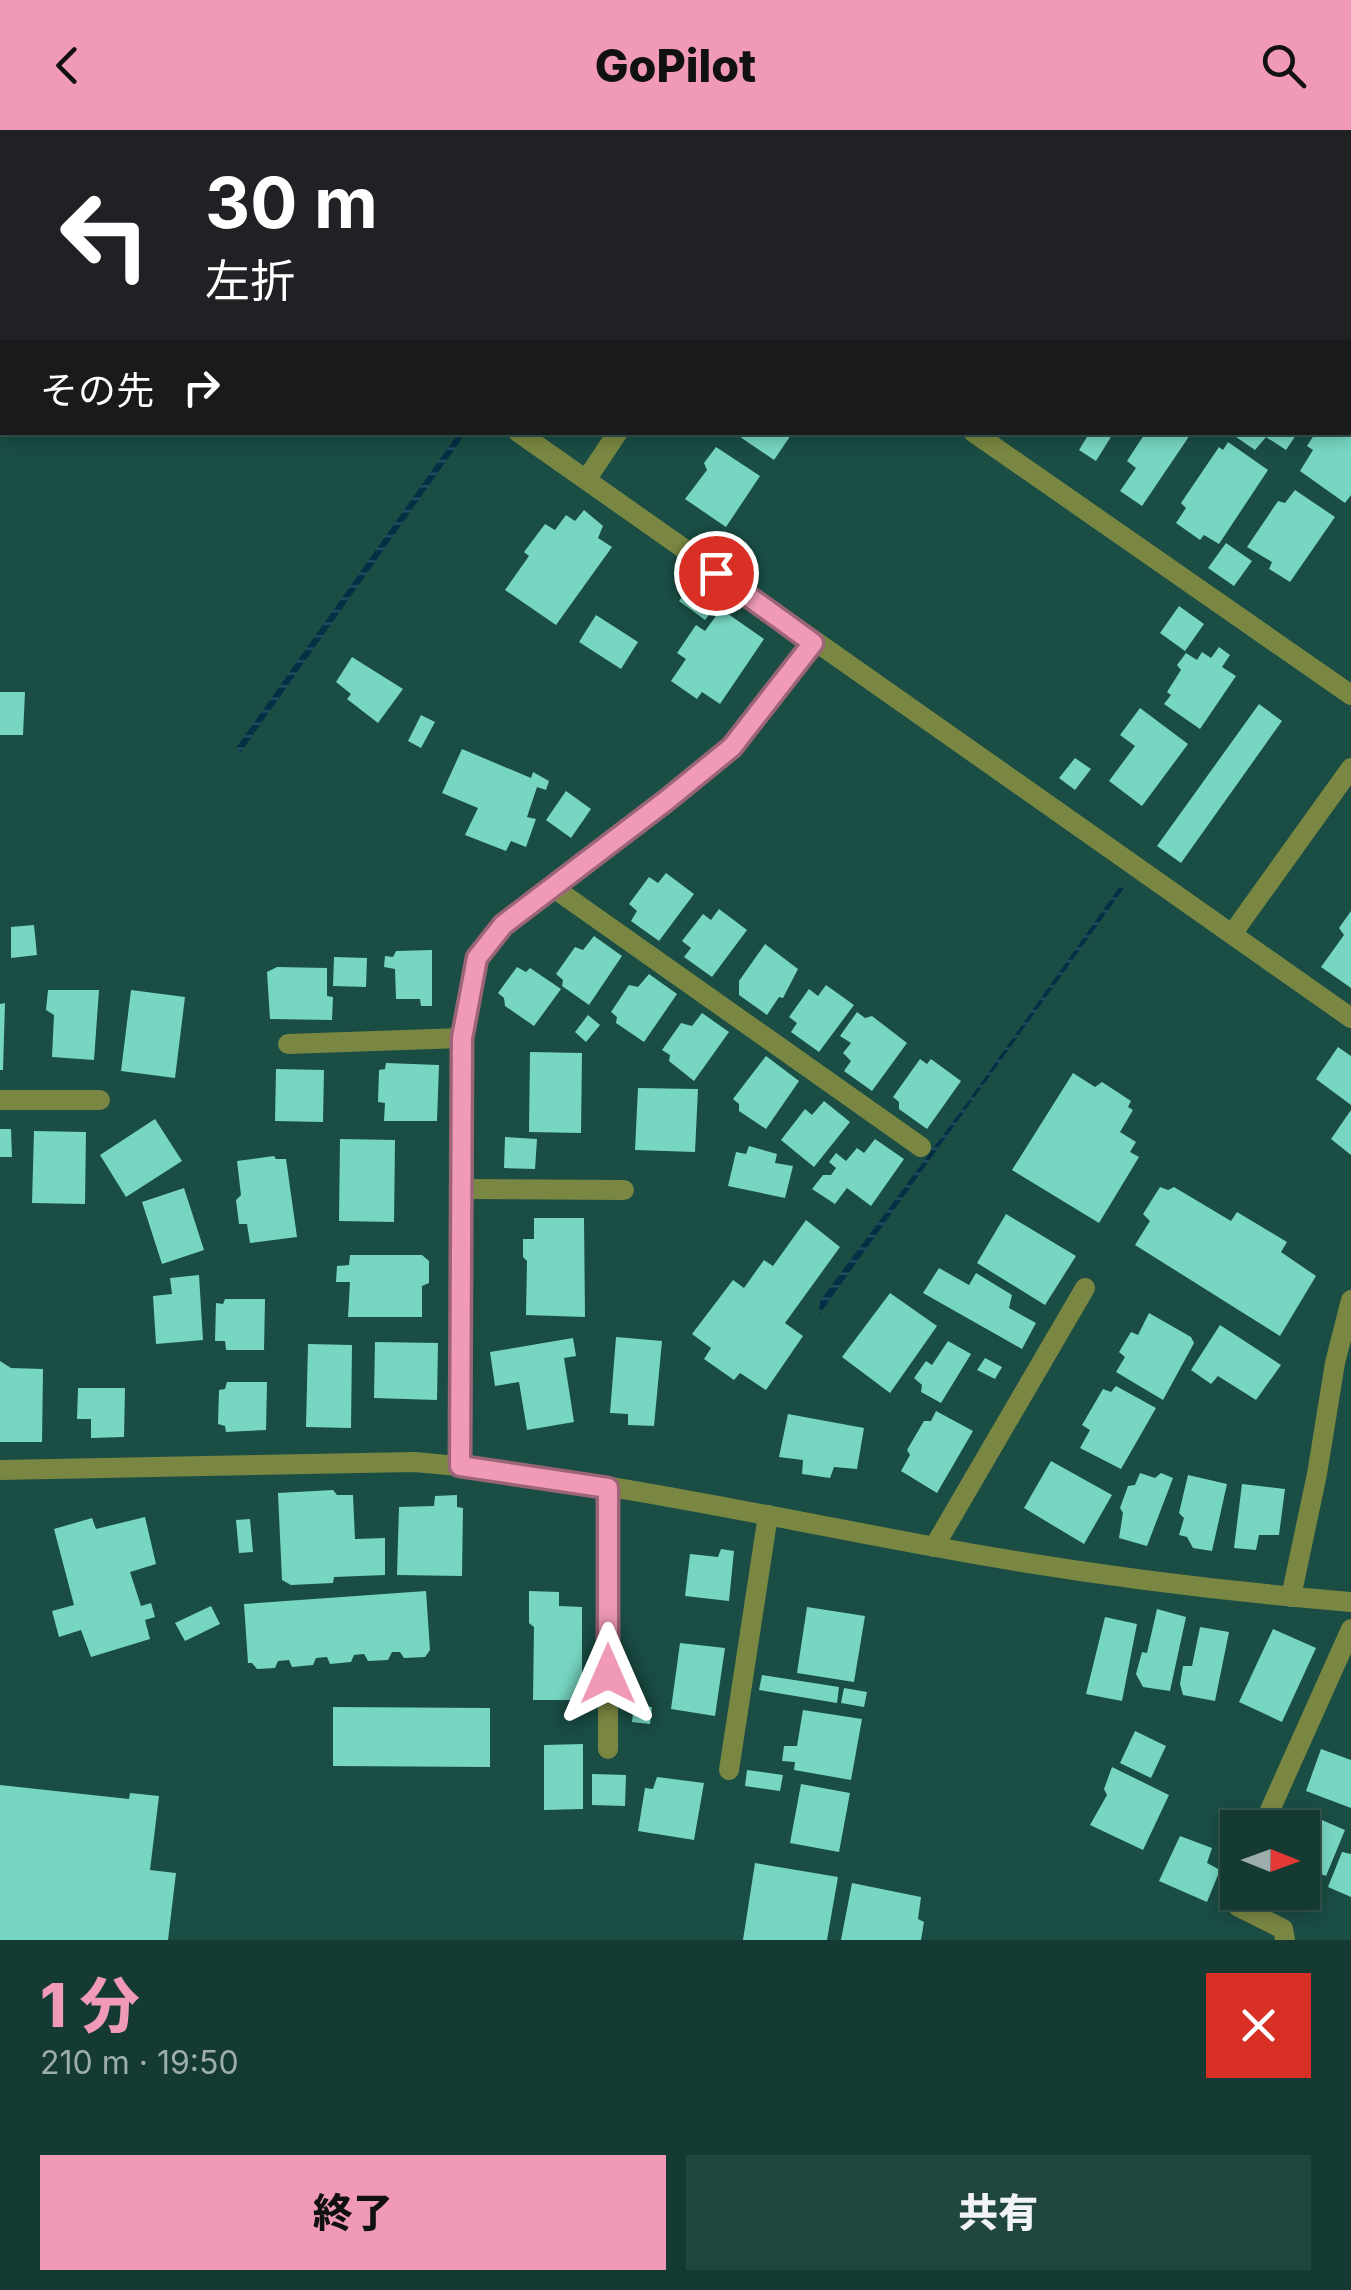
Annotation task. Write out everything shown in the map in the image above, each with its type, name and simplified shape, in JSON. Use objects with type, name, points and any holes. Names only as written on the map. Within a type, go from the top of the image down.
[{"type":"street","points":[[522,435],[1351,1018]]},
{"type":"street","points":[[586,480],[616,435]]},
{"type":"street","points":[[977,435],[1351,695]]},
{"type":"street","points":[[460,1466],[462,1038],[477,958],[503,925],[732,747],[813,643]]},
{"type":"street","points":[[1232,934],[1351,768]]},
{"type":"street","points":[[551,886],[921,1148]]},
{"type":"street","points":[[288,1044],[462,1038]]},
{"type":"street","points":[[0,1100],[100,1100]]},
{"type":"street","points":[[461,1190],[624,1190]]},
{"type":"street","points":[[934,1547],[1085,1288]]},
{"type":"street","points":[[1291,1597],[1335,1363],[1351,1300]]},
{"type":"street","points":[[0,1470],[414,1462],[460,1466],[1162,1583],[1351,1602]]},
{"type":"street","points":[[608,1488],[608,1748]]},
{"type":"street","points":[[729,1770],[768,1515]]},
{"type":"street","points":[[1270,1810],[1351,1629]]},
{"type":"street","points":[[1247,1910],[1283,1929],[1284,1940]]},
{"type":"water","points":[[457,435],[465,435],[241,752],[236,748]]},
{"type":"water","points":[[1120,886],[1124,888],[819,1315],[820,1301]]},
{"type":"building","points":[[737,435],[791,435],[774,460]]},
{"type":"building","points":[[1088,435],[1112,435],[1096,461],[1079,450]]},
{"type":"building","points":[[1144,435],[1190,435],[1142,506],[1120,491],[1136,468],[1127,461]]},
{"type":"building","points":[[1296,435],[1286,450],[1266,437],[1255,450],[1236,437]]},
{"type":"building","points":[[1314,435],[1351,435],[1351,495],[1345,503],[1300,471],[1313,450],[1307,446]]},
{"type":"building","points":[[1228,442],[1268,470],[1219,544],[1204,535],[1200,540],[1176,523],[1186,508],[1181,503],[1219,447],[1223,450]]},
{"type":"building","points":[[716,447],[760,476],[726,527],[685,499],[707,470],[704,463]]},
{"type":"building","points":[[1295,490],[1335,517],[1290,582],[1269,569],[1272,562],[1247,547],[1278,501],[1285,503]]},
{"type":"building","points":[[584,510],[603,526],[598,538],[612,547],[556,625],[505,590],[529,556],[524,552],[545,524],[555,530],[566,515],[575,521]]},
{"type":"building","points":[[1226,543],[1252,561],[1234,586],[1208,568]]},
{"type":"building","points":[[690,587],[715,607],[705,620],[679,601]]},
{"type":"building","points":[[1179,606],[1204,624],[1185,651],[1160,633]]},
{"type":"building","points":[[721,609],[764,639],[720,704],[702,692],[697,699],[671,681],[686,659],[677,653],[696,625],[705,631]]},
{"type":"building","points":[[596,615],[638,642],[621,669],[579,642]]},
{"type":"building","points":[[1219,647],[1230,655],[1222,667],[1236,676],[1200,729],[1164,704],[1181,670],[1177,665],[1186,653],[1197,660],[1202,652],[1211,658]]},
{"type":"building","points":[[352,657],[403,689],[378,723],[347,699],[351,694],[336,682]]},
{"type":"building","points":[[0,692],[25,692],[23,735],[0,735]]},
{"type":"building","points":[[1259,704],[1282,721],[1181,863],[1157,846]]},
{"type":"building","points":[[1140,708],[1188,744],[1142,806],[1109,781],[1135,746],[1120,735]]},
{"type":"building","points":[[421,715],[435,722],[421,748],[408,741]]},
{"type":"building","points":[[462,749],[531,778],[533,772],[549,781],[546,790],[537,787],[527,817],[536,819],[526,847],[511,841],[506,851],[465,835],[478,808],[442,793]]},
{"type":"building","points":[[1075,758],[1091,769],[1075,790],[1059,778]]},
{"type":"building","points":[[566,791],[591,809],[571,838],[546,820]]},
{"type":"building","points":[[666,873],[694,894],[659,941],[631,921],[637,911],[629,904],[649,877],[658,883]]},
{"type":"building","points":[[719,909],[747,930],[712,977],[684,957],[691,948],[682,941],[703,914],[711,920]]},
{"type":"building","points":[[1351,911],[1351,988],[1321,967],[1344,935],[1339,928]]},
{"type":"building","points":[[34,925],[37,955],[11,958],[11,927]]},
{"type":"building","points":[[594,936],[622,956],[589,1005],[562,986],[563,980],[556,974],[575,947],[583,950]]},
{"type":"building","points":[[765,944],[798,969],[783,998],[779,997],[767,1015],[739,995],[739,981]]},
{"type":"building","points":[[432,950],[432,1006],[421,1006],[420,999],[396,999],[395,969],[384,967],[385,956],[393,957],[396,951]]},
{"type":"building","points":[[334,957],[367,958],[366,987],[333,986]]},
{"type":"building","points":[[277,967],[327,968],[327,996],[333,997],[332,1020],[270,1019],[267,972]]},
{"type":"building","points":[[517,967],[526,972],[530,968],[561,989],[534,1026],[505,1006],[498,993]]},
{"type":"building","points":[[649,974],[677,994],[644,1042],[616,1023],[617,1017],[611,1012],[629,985],[638,987]]},
{"type":"building","points":[[826,985],[854,1005],[819,1052],[791,1032],[797,1023],[789,1017],[809,989],[818,996]]},
{"type":"building","points":[[48,990],[99,990],[94,1060],[52,1057],[54,1015],[46,1010]]},
{"type":"building","points":[[131,990],[185,997],[175,1078],[121,1071]]},
{"type":"building","points":[[5,1003],[3,1070],[0,1070],[0,1004]]},
{"type":"building","points":[[857,1012],[865,1018],[872,1016],[907,1043],[872,1091],[844,1071],[851,1061],[843,1053],[851,1043],[840,1036]]},
{"type":"building","points":[[702,1013],[729,1032],[694,1081],[669,1061],[670,1055],[662,1050],[681,1023],[692,1026]]},
{"type":"building","points":[[588,1015],[600,1025],[586,1042],[575,1032]]},
{"type":"building","points":[[1338,1047],[1351,1056],[1351,1105],[1316,1079]]},
{"type":"building","points":[[530,1052],[582,1053],[581,1133],[529,1132]]},
{"type":"building","points":[[766,1056],[799,1081],[766,1129],[739,1111],[739,1104],[733,1099]]},
{"type":"building","points":[[920,1059],[927,1064],[931,1059],[961,1081],[927,1129],[899,1109],[899,1102],[893,1097]]},
{"type":"building","points":[[386,1063],[439,1065],[437,1121],[384,1121],[385,1103],[378,1102],[379,1070],[385,1069]]},
{"type":"building","points":[[276,1069],[324,1070],[323,1122],[275,1121]]},
{"type":"building","points":[[1073,1073],[1095,1087],[1102,1082],[1131,1101],[1128,1107],[1133,1110],[1120,1132],[1136,1142],[1130,1152],[1139,1157],[1099,1223],[1012,1170]]},
{"type":"building","points":[[638,1088],[698,1089],[695,1152],[635,1150]]},
{"type":"building","points":[[824,1101],[850,1122],[814,1167],[781,1140],[805,1109],[812,1115]]},
{"type":"building","points":[[1351,1110],[1351,1155],[1331,1139]]},
{"type":"building","points":[[155,1119],[182,1161],[126,1197],[100,1155]]},
{"type":"building","points":[[0,1129],[11,1129],[12,1157],[0,1157]]},
{"type":"building","points":[[34,1131],[86,1132],[85,1204],[32,1203]]},
{"type":"building","points":[[505,1137],[537,1139],[535,1169],[504,1168]]},
{"type":"building","points":[[340,1139],[395,1140],[394,1222],[339,1221]]},
{"type":"building","points":[[875,1139],[904,1159],[871,1206],[847,1188],[835,1204],[812,1189],[823,1175],[831,1175],[836,1168],[829,1162],[836,1153],[846,1161],[857,1148],[864,1153]]},
{"type":"building","points":[[749,1146],[777,1154],[775,1163],[793,1166],[785,1198],[728,1186],[736,1152],[746,1154]]},
{"type":"building","points":[[274,1156],[286,1159],[297,1237],[250,1243],[247,1224],[239,1224],[237,1161]]},
{"type":"building","points":[[1160,1187],[1174,1187],[1231,1221],[1237,1212],[1287,1242],[1281,1252],[1316,1276],[1280,1336],[1135,1245],[1150,1221],[1143,1214]]},
{"type":"building","points":[[184,1188],[204,1250],[162,1264],[142,1202]]},
{"type":"building","points":[[1006,1214],[1076,1256],[1045,1305],[977,1263]]},
{"type":"building","points":[[534,1218],[584,1218],[585,1317],[526,1315],[527,1261],[523,1257],[523,1239],[534,1239]]},
{"type":"building","points":[[806,1220],[840,1247],[785,1323],[803,1336],[766,1390],[740,1373],[734,1380],[704,1359],[711,1348],[692,1334],[733,1280],[744,1288],[764,1260],[773,1266]]},
{"type":"building","points":[[350,1255],[422,1255],[429,1261],[429,1283],[422,1286],[422,1317],[348,1317],[350,1282],[336,1282],[337,1266],[349,1265]]},
{"type":"building","points":[[939,1268],[969,1285],[976,1273],[1012,1295],[1009,1308],[1036,1323],[1022,1349],[923,1293]]},
{"type":"building","points":[[199,1275],[203,1340],[156,1344],[153,1296],[172,1294],[170,1278]]},
{"type":"building","points":[[890,1293],[937,1326],[890,1393],[842,1357]]},
{"type":"building","points":[[225,1299],[265,1299],[264,1350],[226,1350],[225,1341],[215,1341],[216,1303],[223,1304]]},
{"type":"building","points":[[1149,1313],[1191,1337],[1194,1343],[1163,1400],[1116,1372],[1125,1357],[1119,1352],[1131,1332],[1138,1335]]},
{"type":"building","points":[[1220,1325],[1281,1365],[1256,1400],[1218,1376],[1211,1384],[1191,1370]]},
{"type":"building","points":[[616,1337],[662,1341],[654,1426],[628,1425],[628,1414],[610,1413]]},
{"type":"building","points":[[573,1338],[576,1356],[564,1358],[574,1422],[527,1430],[519,1382],[495,1386],[490,1352]]},
{"type":"building","points":[[948,1341],[971,1354],[941,1403],[921,1392],[922,1385],[914,1378],[926,1361],[932,1365]]},
{"type":"building","points":[[375,1342],[438,1343],[437,1400],[374,1398]]},
{"type":"building","points":[[308,1344],[352,1345],[351,1428],[306,1427]]},
{"type":"building","points":[[985,1358],[1002,1367],[995,1379],[977,1370]]},
{"type":"building","points":[[0,1361],[11,1368],[43,1369],[42,1442],[0,1442]]},
{"type":"building","points":[[227,1382],[267,1382],[266,1430],[226,1432],[225,1426],[218,1424],[219,1390],[225,1389]]},
{"type":"building","points":[[1116,1386],[1156,1408],[1121,1469],[1080,1448],[1090,1430],[1082,1425],[1103,1389],[1111,1392]]},
{"type":"building","points":[[78,1388],[125,1388],[124,1437],[91,1438],[91,1419],[77,1419]]},
{"type":"building","points":[[936,1411],[973,1431],[937,1493],[901,1471],[910,1455],[907,1450],[924,1421],[931,1421]]},
{"type":"building","points":[[788,1414],[864,1428],[857,1469],[834,1467],[830,1478],[802,1474],[803,1460],[779,1457]]},
{"type":"building","points":[[1051,1461],[1112,1495],[1084,1544],[1024,1508]]},
{"type":"building","points":[[1140,1473],[1155,1478],[1161,1473],[1173,1478],[1147,1546],[1119,1538],[1123,1513],[1120,1508],[1128,1486],[1135,1485]]},
{"type":"building","points":[[1188,1475],[1227,1484],[1212,1551],[1193,1548],[1187,1537],[1179,1535],[1184,1518],[1179,1513]]},
{"type":"building","points":[[1242,1484],[1285,1489],[1279,1535],[1259,1535],[1256,1550],[1234,1548]]},
{"type":"building","points":[[333,1490],[337,1495],[353,1495],[355,1539],[385,1538],[385,1575],[334,1577],[333,1583],[291,1585],[282,1580],[278,1493]]},
{"type":"building","points":[[457,1495],[457,1507],[463,1508],[462,1576],[397,1575],[399,1507],[434,1506],[435,1496]]},
{"type":"building","points":[[145,1517],[156,1564],[130,1572],[141,1606],[151,1603],[155,1617],[145,1620],[150,1639],[91,1657],[81,1630],[59,1637],[52,1611],[74,1605],[54,1529],[92,1518],[96,1529]]},
{"type":"building","points":[[250,1519],[253,1552],[239,1553],[236,1520]]},
{"type":"building","points":[[721,1549],[734,1551],[729,1601],[685,1596],[690,1554],[718,1557]]},
{"type":"building","points":[[426,1591],[430,1650],[425,1657],[404,1658],[400,1652],[392,1652],[388,1660],[368,1661],[364,1654],[354,1655],[351,1662],[330,1664],[327,1657],[316,1658],[313,1665],[292,1667],[289,1660],[278,1661],[275,1668],[257,1669],[248,1663],[244,1604]]},
{"type":"building","points":[[529,1591],[559,1592],[559,1606],[582,1607],[582,1700],[533,1700],[534,1627],[529,1623]]},
{"type":"building","points":[[211,1606],[220,1624],[185,1641],[175,1623]]},
{"type":"building","points":[[807,1607],[865,1616],[854,1682],[797,1673]]},
{"type":"building","points":[[1157,1609],[1186,1617],[1170,1691],[1143,1687],[1136,1674],[1142,1652],[1147,1653]]},
{"type":"building","points":[[1105,1617],[1137,1624],[1122,1701],[1086,1694]]},
{"type":"building","points":[[1200,1627],[1229,1632],[1215,1701],[1183,1695],[1180,1684],[1183,1666],[1192,1666]]},
{"type":"building","points":[[1273,1629],[1316,1648],[1282,1722],[1239,1702]]},
{"type":"building","points":[[680,1643],[725,1648],[715,1716],[671,1709]]},
{"type":"building","points":[[762,1675],[839,1687],[837,1703],[759,1690]]},
{"type":"building","points":[[844,1688],[867,1692],[864,1707],[841,1703]]},
{"type":"building","points":[[634,1705],[652,1707],[650,1724],[632,1722]]},
{"type":"building","points":[[333,1707],[490,1708],[490,1767],[333,1766]]},
{"type":"building","points":[[803,1710],[862,1719],[851,1780],[794,1770],[795,1762],[782,1761],[784,1746],[797,1746]]},
{"type":"building","points":[[1135,1731],[1166,1746],[1151,1778],[1120,1763]]},
{"type":"building","points":[[583,1744],[583,1809],[544,1810],[544,1745]]},
{"type":"building","points":[[1321,1749],[1351,1760],[1351,1808],[1306,1791]]},
{"type":"building","points":[[1112,1767],[1169,1795],[1143,1850],[1090,1825],[1107,1795],[1104,1789]]},
{"type":"building","points":[[747,1770],[783,1775],[780,1791],[745,1786]]},
{"type":"building","points":[[592,1774],[626,1775],[625,1806],[592,1805]]},
{"type":"building","points":[[657,1777],[704,1783],[694,1840],[638,1831],[645,1788],[653,1789]]},
{"type":"building","points":[[801,1784],[850,1793],[839,1852],[790,1843]]},
{"type":"building","points":[[0,1785],[129,1799],[130,1793],[159,1796],[150,1870],[176,1873],[168,1940],[0,1940]]},
{"type":"building","points":[[1320,1819],[1345,1830],[1326,1876],[1320,1874]]},
{"type":"building","points":[[1180,1836],[1212,1848],[1207,1863],[1220,1870],[1207,1902],[1159,1881]]},
{"type":"building","points":[[1342,1852],[1351,1854],[1351,1897],[1328,1887]]},
{"type":"building","points":[[755,1863],[838,1877],[827,1940],[743,1940]]},
{"type":"building","points":[[852,1883],[921,1897],[921,1940],[841,1940]]},
{"type":"route","points":[[608,1674],[608,1488],[460,1466],[462,1038],[477,958],[503,925],[732,747],[813,643],[716,573]]}]
